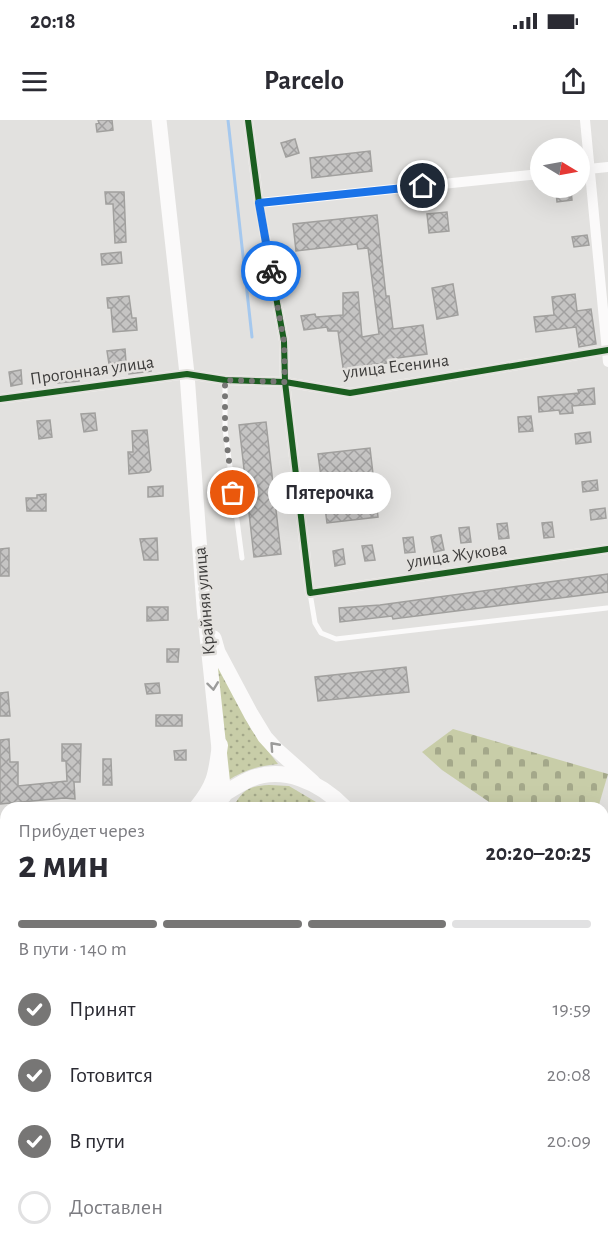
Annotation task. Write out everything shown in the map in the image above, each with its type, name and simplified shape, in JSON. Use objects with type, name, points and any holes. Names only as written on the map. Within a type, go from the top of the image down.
[{"type":"main road","name":"Крайняя улица","points":[[159,120],[188,374],[204,607],[220,745],[224,802]]},
{"type":"main road","points":[[204,607],[218,652],[262,731],[276,749],[339,802]]},
{"type":"main road","points":[[202,802],[211,790],[220,745]]},
{"type":"main road","points":[[224,802],[248,780],[274,774],[289,775],[317,785]]},
{"type":"street","points":[[248,120],[259,203],[284,341],[285,382],[310,593]]},
{"type":"street","points":[[585,120],[585,138]]},
{"type":"street","points":[[590,169],[608,167]]},
{"type":"street","points":[[259,203],[530,175]]},
{"type":"street","points":[[588,198],[608,362]]},
{"type":"street","name":"улица Есенина","points":[[188,374],[225,380],[285,382],[350,393],[607,350]]},
{"type":"street","name":"Прогонная улица","points":[[0,399],[188,374]]},
{"type":"street","name":"улица Жукова","points":[[310,593],[608,549]]},
{"type":"lane","points":[[225,380],[225,429],[242,558]]},
{"type":"lane","points":[[310,593],[315,623],[321,633],[336,639],[607,608]]},
{"type":"green space","points":[[212,649],[251,729],[278,764],[251,769],[227,781]]},
{"type":"green space","points":[[453,729],[608,774],[600,802],[489,802],[442,770],[422,752]]},
{"type":"green space","points":[[256,786],[289,786],[316,802],[237,802],[243,793]]},
{"type":"building","points":[[98,120],[112,120],[113,130],[97,132]]},
{"type":"building","points":[[295,139],[299,153],[286,157],[281,143]]},
{"type":"building","points":[[370,151],[372,171],[312,178],[310,158]]},
{"type":"building","points":[[105,192],[124,192],[126,242],[115,243],[113,204],[106,204]]},
{"type":"building","points":[[557,198],[572,198],[572,200],[557,202]]},
{"type":"building","points":[[447,212],[449,231],[429,233],[427,214]]},
{"type":"building","points":[[377,215],[386,296],[389,296],[393,329],[423,325],[427,354],[397,358],[397,362],[368,365],[369,371],[344,375],[338,331],[328,331],[327,327],[304,330],[301,316],[343,315],[343,293],[358,292],[362,337],[379,334],[368,248],[358,249],[357,244],[296,251],[293,224]]},
{"type":"building","points":[[587,235],[589,245],[574,247],[572,237]]},
{"type":"building","points":[[121,252],[122,263],[102,265],[101,254]]},
{"type":"building","points":[[453,284],[458,315],[437,319],[432,288]]},
{"type":"building","points":[[575,294],[577,311],[591,309],[596,344],[579,347],[576,327],[536,332],[534,317],[554,315],[552,297]]},
{"type":"building","points":[[129,296],[132,318],[136,318],[137,330],[113,332],[111,308],[108,308],[107,298]]},
{"type":"building","points":[[125,349],[126,362],[109,364],[107,351]]},
{"type":"building","points":[[150,367],[151,371],[129,374],[129,372]]},
{"type":"building","points":[[21,370],[22,384],[11,386],[9,372]]},
{"type":"building","points":[[78,371],[79,381],[58,383],[58,372]]},
{"type":"building","points":[[594,388],[595,404],[572,406],[573,413],[560,414],[559,410],[539,412],[538,397],[579,393],[578,390]]},
{"type":"building","points":[[95,413],[97,430],[84,432],[81,414]]},
{"type":"building","points":[[531,416],[533,431],[519,432],[518,417]]},
{"type":"building","points":[[50,420],[52,437],[39,439],[37,421]]},
{"type":"building","points":[[266,422],[281,554],[254,557],[239,425]]},
{"type":"building","points":[[147,430],[151,470],[129,474],[128,452],[133,452],[132,431]]},
{"type":"building","points":[[590,432],[591,442],[576,444],[575,434]]},
{"type":"building","points":[[370,448],[378,517],[327,523],[318,454]]},
{"type":"building","points":[[597,480],[598,490],[583,492],[582,482]]},
{"type":"building","points":[[163,486],[163,496],[148,497],[148,487]]},
{"type":"building","points":[[46,494],[46,511],[27,511],[26,498],[37,498],[37,495]]},
{"type":"building","points":[[605,508],[606,518],[591,520],[590,510]]},
{"type":"building","points":[[552,522],[554,537],[544,538],[542,523]]},
{"type":"building","points":[[507,523],[509,538],[499,539],[497,524]]},
{"type":"building","points":[[469,527],[471,542],[461,543],[459,528]]},
{"type":"building","points":[[441,535],[444,550],[434,552],[431,537]]},
{"type":"building","points":[[413,537],[415,552],[405,553],[403,538]]},
{"type":"building","points":[[157,538],[158,560],[144,560],[140,539]]},
{"type":"building","points":[[372,545],[375,560],[365,561],[362,546]]},
{"type":"building","points":[[9,548],[9,576],[0,576],[0,549]]},
{"type":"building","points":[[343,549],[345,564],[335,566],[333,551]]},
{"type":"building","points":[[608,574],[608,592],[393,619],[392,616],[340,622],[339,608],[380,605]]},
{"type":"building","points":[[147,607],[168,607],[168,620],[147,621]]},
{"type":"building","points":[[167,649],[179,649],[178,662],[167,662]]},
{"type":"building","points":[[406,667],[409,692],[318,701],[315,677]]},
{"type":"building","points":[[159,683],[160,693],[147,694],[145,684]]},
{"type":"building","points":[[8,692],[10,716],[0,716],[0,693]]},
{"type":"building","points":[[156,715],[182,715],[182,726],[156,726]]},
{"type":"building","points":[[9,739],[10,762],[18,762],[18,786],[67,781],[66,761],[62,761],[62,744],[81,744],[80,782],[74,782],[75,799],[0,802],[0,740]]},
{"type":"building","points":[[186,750],[186,760],[175,760],[174,751]]},
{"type":"building","points":[[103,759],[111,759],[112,785],[103,785]]},
{"type":"waterway","points":[[228,120],[252,337]]},
{"type":"cycle path","points":[[248,120],[259,203],[284,341],[285,382],[310,593],[608,549]]},
{"type":"cycle path","points":[[0,399],[187,374],[225,380],[285,382],[350,393],[608,350]]},
{"type":"way so far","points":[[233,493],[225,429],[225,380],[285,382],[284,341],[271,271]]},
{"type":"place","name":"Пятерочка","points":[[233,493]]},
{"type":"route","points":[[271,271],[259,203],[423,186]]}]
